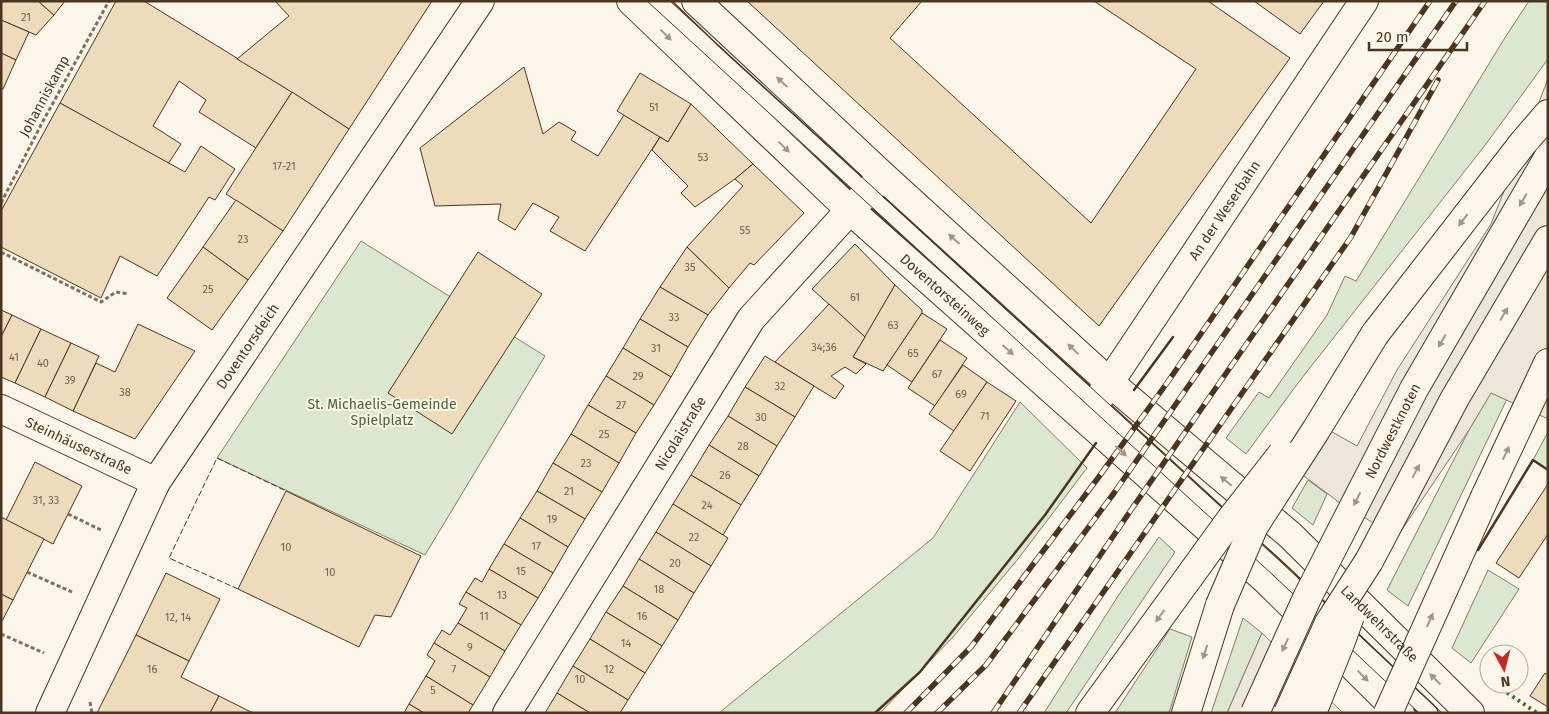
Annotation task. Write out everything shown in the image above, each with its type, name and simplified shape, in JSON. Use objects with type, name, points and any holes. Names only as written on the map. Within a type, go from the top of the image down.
[{"type":"main road","name":"Doventorsdeich","points":[[50,713],[70,665],[156,482],[480,1]]},
{"type":"main road","name":"Doventorsteinweg","points":[[631,1],[867,193],[1096,401],[1290,535]]},
{"type":"main road","name":"Doventorsteinweg","points":[[696,1],[867,193],[1096,401],[1266,580],[1400,713]]},
{"type":"main road","name":"An der Weserbahn","points":[[1096,401],[1364,1]]},
{"type":"main road","points":[[1090,713],[1237,511],[1517,151],[1548,114]]},
{"type":"main road","name":"Nordwestknoten","points":[[1255,713],[1308,596],[1414,389],[1548,158]]},
{"type":"main road","name":"Nicolaistraße","points":[[507,713],[751,319],[867,193]]},
{"type":"main road","points":[[1288,713],[1329,623],[1369,560],[1455,398],[1548,240]]},
{"type":"main road","points":[[1186,713],[1220,605],[1254,526],[1375,334]]},
{"type":"main road","points":[[1388,713],[1548,363]]},
{"type":"main road","name":"Steinhäuserstraße","points":[[1,408],[156,482]]},
{"type":"main road","name":"Landwehrstraße","points":[[1290,535],[1470,713]]},
{"type":"main road","points":[[1312,713],[1341,641],[1369,560]]},
{"type":"lane","points":[[660,1],[867,193]]},
{"type":"lane","points":[[1096,401],[1430,713]]},
{"type":"path","name":"Johanniskamp","points":[[1,203],[42,123],[110,1]]},
{"type":"path","points":[[1,252],[101,302],[116,292],[129,294]]},
{"type":"path","points":[[68,514],[93,525],[126,546]]},
{"type":"path","points":[[27,572],[98,604]]},
{"type":"path","points":[[1,634],[70,665]]},
{"type":"green space","points":[[1529,1],[1548,1],[1548,59],[1486,144],[1298,383],[1246,454],[1226,438],[1259,392],[1269,398],[1327,315],[1345,276],[1356,281]]},
{"type":"green space","name":"St. Michaelis-Gemeinde Spielplatz","points":[[361,241],[545,356],[425,555],[217,458]]},
{"type":"green space","points":[[1491,392],[1507,399],[1408,606],[1387,590],[1469,430]]},
{"type":"green space","points":[[1020,402],[1087,468],[1018,559],[953,637],[880,713],[719,713],[933,538]]},
{"type":"green space","points":[[1548,432],[1548,470],[1533,460]]},
{"type":"green space","points":[[1308,480],[1327,494],[1313,525],[1292,508]]},
{"type":"green space","points":[[1159,537],[1175,552],[1066,713],[1044,713],[1118,596]]},
{"type":"green space","points":[[1488,570],[1519,589],[1483,644],[1479,644],[1479,651],[1471,663],[1452,648]]},
{"type":"green space","points":[[1243,618],[1262,633],[1227,713],[1211,713]]},
{"type":"green space","points":[[1170,629],[1192,637],[1169,713],[1115,713]]},
{"type":"shaded area","points":[[1548,79],[1548,416],[1546,418],[1491,393],[1469,430],[1397,537],[1340,503],[1300,473],[1327,429],[1357,446],[1397,370],[1491,224]]},
{"type":"shaded area","points":[[1262,633],[1343,713],[1227,713]]},
{"type":"building","points":[[1,1],[38,1],[54,15],[36,35],[1,20]]},
{"type":"building","points":[[38,1],[65,1],[54,15]]},
{"type":"building","points":[[116,1],[144,1],[292,92],[256,148],[199,112],[206,100],[179,81],[153,126],[181,144],[168,164],[60,103]]},
{"type":"building","points":[[275,1],[432,1],[349,129],[237,59],[289,16]]},
{"type":"building","points":[[747,1],[922,1],[890,38],[1091,223],[1196,69],[1094,1],[1208,1],[1290,58],[1099,326]]},
{"type":"building","points":[[1254,1],[1324,1],[1300,34]]},
{"type":"building","points":[[1,20],[29,32],[16,60],[1,53]]},
{"type":"building","points":[[1,53],[16,60],[3,89],[1,89]]},
{"type":"building","points":[[524,67],[543,134],[559,122],[576,132],[571,140],[598,156],[624,115],[660,137],[585,251],[550,231],[559,217],[533,203],[515,230],[498,220],[501,204],[435,206],[420,148]]},
{"type":"building","points":[[640,73],[691,104],[668,142],[617,111]]},
{"type":"building","points":[[292,92],[349,129],[283,231],[226,194]]},
{"type":"building","points":[[60,103],[185,172],[201,146],[235,169],[215,200],[209,197],[157,276],[120,256],[101,298],[1,247],[1,211]]},
{"type":"building","points":[[691,104],[753,164],[695,207],[681,193],[688,186],[652,150],[660,137],[668,142]]},
{"type":"building","points":[[753,164],[804,213],[754,265],[750,263],[729,288],[687,247],[743,186],[735,179]]},
{"type":"building","points":[[236,200],[283,231],[248,280],[203,247]]},
{"type":"building","points":[[855,244],[895,285],[865,337],[812,289]]},
{"type":"building","points":[[203,247],[248,280],[212,330],[167,298]]},
{"type":"building","points":[[687,247],[729,288],[708,315],[660,287]]},
{"type":"building","points":[[478,252],[542,294],[452,434],[388,393]]},
{"type":"building","points":[[895,285],[922,310],[922,313],[883,371],[853,357]]},
{"type":"building","points":[[660,287],[708,315],[688,347],[640,319]]},
{"type":"building","points":[[829,304],[865,337],[853,357],[866,364],[856,374],[845,367],[831,376],[844,386],[835,399],[775,362]]},
{"type":"building","points":[[1,310],[12,315],[1,337]]},
{"type":"building","points":[[922,313],[947,329],[912,382],[887,365]]},
{"type":"building","points":[[12,315],[41,329],[15,383],[1,377],[1,337]]},
{"type":"building","points":[[640,319],[688,347],[671,377],[623,348]]},
{"type":"building","points":[[138,324],[195,351],[135,439],[73,411],[96,363],[115,372]]},
{"type":"building","points":[[41,329],[71,343],[45,397],[15,383]]},
{"type":"building","points":[[940,340],[967,358],[935,406],[908,388]]},
{"type":"building","points":[[71,343],[99,356],[73,411],[45,397]]},
{"type":"building","points":[[623,348],[671,377],[654,405],[606,376]]},
{"type":"building","points":[[765,356],[814,386],[795,417],[745,387]]},
{"type":"building","points":[[963,365],[987,382],[954,431],[929,414]]},
{"type":"building","points":[[606,376],[654,405],[636,433],[588,405]]},
{"type":"building","points":[[987,382],[1016,401],[970,471],[940,451]]},
{"type":"building","points":[[745,387],[795,417],[777,446],[728,416]]},
{"type":"building","points":[[588,405],[636,433],[619,463],[571,434]]},
{"type":"building","points":[[728,416],[777,446],[759,476],[709,445]]},
{"type":"building","points":[[571,434],[619,463],[602,492],[553,463]]},
{"type":"building","points":[[709,445],[759,476],[741,505],[691,475]]},
{"type":"building","points":[[35,462],[82,486],[53,544],[6,520]]},
{"type":"building","points":[[553,463],[602,492],[585,519],[537,491]]},
{"type":"building","points":[[691,475],[741,505],[723,535],[673,504]]},
{"type":"building","points":[[1548,484],[1548,534],[1519,578],[1496,563]]},
{"type":"building","points":[[286,491],[421,556],[391,617],[375,615],[359,647],[238,589]]},
{"type":"building","points":[[537,491],[585,519],[568,547],[520,518]]},
{"type":"building","points":[[673,504],[728,538],[711,566],[656,532]]},
{"type":"building","points":[[1,517],[44,539],[13,600],[1,594]]},
{"type":"building","points":[[520,518],[568,547],[553,573],[504,544]]},
{"type":"building","points":[[656,532],[711,566],[694,593],[639,559]]},
{"type":"building","points":[[504,544],[553,573],[538,598],[489,569]]},
{"type":"building","points":[[639,559],[694,593],[678,620],[623,586]]},
{"type":"building","points":[[489,569],[538,598],[521,625],[466,592],[475,578],[482,582]]},
{"type":"building","points":[[166,573],[220,599],[189,661],[136,635]]},
{"type":"building","points":[[623,586],[678,620],[662,646],[606,612]]},
{"type":"building","points":[[466,592],[521,625],[505,651],[458,623],[467,608],[459,604]]},
{"type":"building","points":[[1,594],[13,600],[1,623]]},
{"type":"building","points":[[606,612],[662,646],[645,673],[590,639]]},
{"type":"building","points":[[458,623],[505,651],[490,677],[434,643],[442,630],[450,635]]},
{"type":"building","points":[[136,635],[189,661],[181,677],[219,696],[210,713],[97,713]]},
{"type":"building","points":[[590,639],[645,673],[628,700],[573,666]]},
{"type":"building","points":[[434,643],[490,677],[473,705],[426,676],[435,661],[427,655]]},
{"type":"building","points":[[573,666],[628,700],[620,713],[590,713],[557,693]]},
{"type":"building","points":[[1545,673],[1548,675],[1548,707],[1530,696]]},
{"type":"building","points":[[426,676],[473,705],[468,713],[424,713],[409,704]]},
{"type":"building","points":[[557,693],[590,713],[545,713]]},
{"type":"building","points":[[219,696],[253,713],[210,713]]},
{"type":"building","points":[[409,704],[424,713],[404,713]]},
{"type":"tram line","points":[[647,1],[1274,576],[1419,713]]},
{"type":"tram line","points":[[670,1],[1282,563],[1442,713]]},
{"type":"railway","points":[[906,713],[971,647],[1098,478],[1167,383],[1430,1]]},
{"type":"railway","points":[[937,713],[986,665],[1114,493],[1456,1]]},
{"type":"railway","points":[[993,713],[1131,510],[1485,1]]},
{"type":"railway","points":[[1019,713],[1351,237],[1438,80]]},
{"type":"hedge","points":[[1509,694],[1537,713]]},
{"type":"fence","points":[[238,589],[169,558],[217,458],[286,491]]},
{"type":"wall","points":[[1134,390],[1173,337]]},
{"type":"wall","points":[[875,713],[920,672],[1045,515],[1096,443]]},
{"type":"wall","points":[[1478,550],[1533,460],[1548,470]]}]
